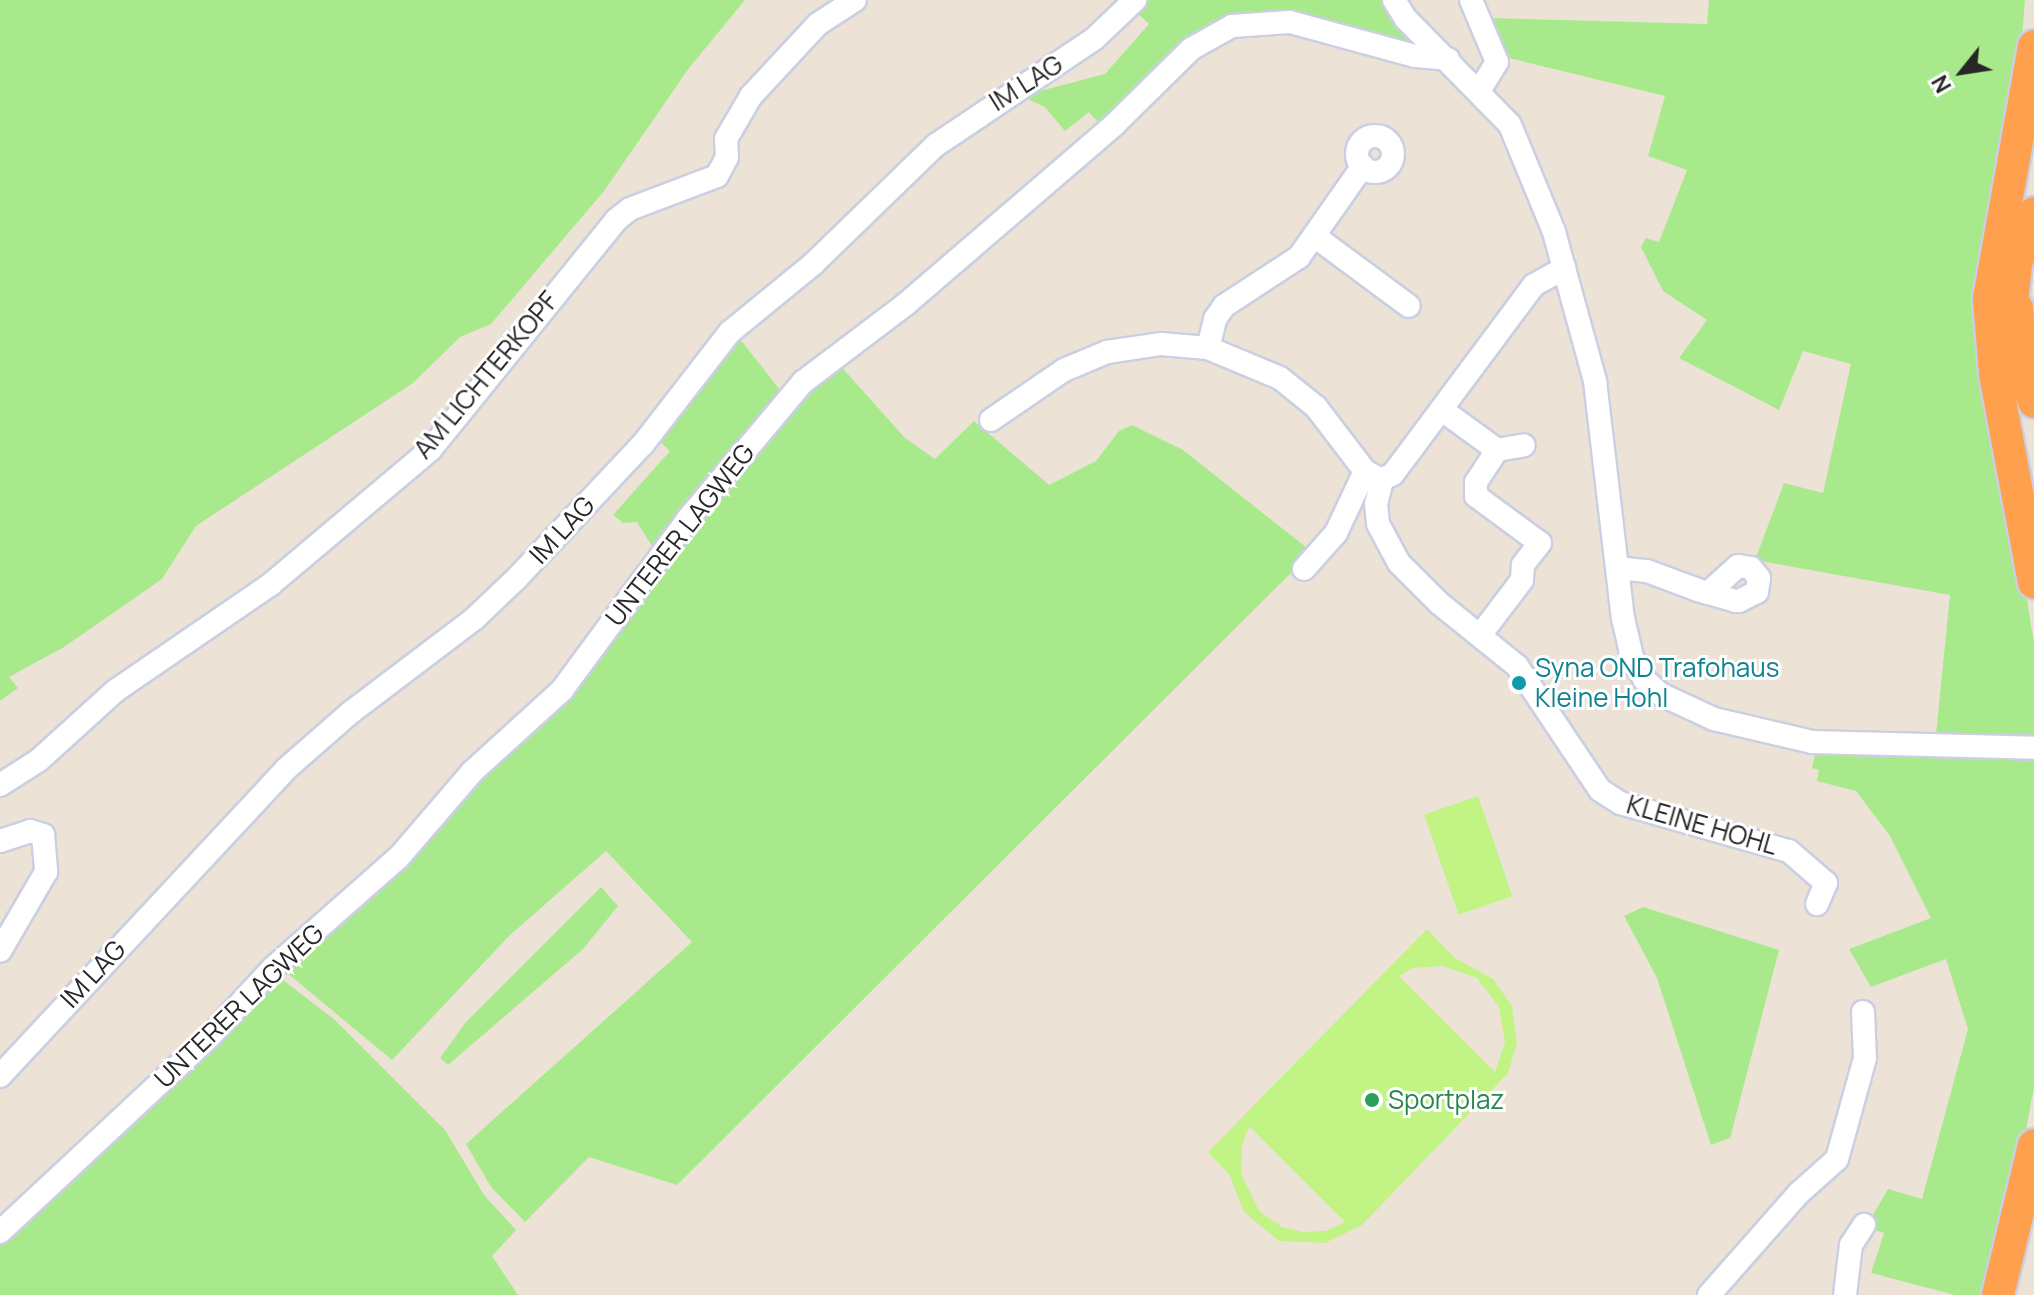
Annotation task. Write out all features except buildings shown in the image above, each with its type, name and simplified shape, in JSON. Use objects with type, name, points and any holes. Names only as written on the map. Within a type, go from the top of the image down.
[{"type":"highway","points":[[2034,46],[2024,121],[1990,276],[1995,374],[2034,582]]},
{"type":"highway","points":[[1995,374],[1999,289],[2011,238],[2034,185]]},
{"type":"highway","points":[[2034,213],[2016,264],[2010,351],[2034,499]]},
{"type":"highway","points":[[2016,264],[2021,368],[2034,402]]},
{"type":"highway","points":[[1998,1295],[2034,1145]]},
{"type":"highway","points":[[2018,1295],[2034,1236]]},
{"type":"street","name":"AM LICHTERKOPF","points":[[0,785],[39,760],[115,691],[271,584],[430,450],[616,220],[630,209],[717,176],[727,157],[726,139],[751,96],[818,24],[855,0]]},
{"type":"street","name":"IM LAG","points":[[0,1076],[286,769],[350,713],[474,619],[517,578],[643,444],[730,332],[813,264],[936,145],[1094,39],[1135,0]]},
{"type":"street","points":[[1394,0],[1406,19],[1510,125],[1528,161],[1565,268],[1595,381],[1617,568],[1635,663],[1652,687],[1683,707],[1746,729],[1812,742],[2034,748]]},
{"type":"street","points":[[1471,0],[1497,62],[1479,91]]},
{"type":"street","name":"UNTERER LAGWEG","points":[[0,1232],[210,1036],[273,968],[399,857],[472,772],[562,690],[688,519],[803,382],[906,304],[1114,125],[1191,49],[1232,26],[1290,22],[1415,56],[1448,59]]},
{"type":"street","points":[[1208,348],[1215,319],[1224,306],[1299,257],[1317,238],[1363,166]]},
{"type":"street","points":[[1317,238],[1409,306]]},
{"type":"street","points":[[1304,569],[1338,530],[1373,476],[1404,462],[1534,285],[1565,268]]},
{"type":"street","points":[[991,420],[1064,370],[1107,352],[1161,344],[1208,348],[1280,378],[1324,415],[1373,476]]},
{"type":"street","points":[[1442,410],[1497,450]]},
{"type":"street","points":[[1481,634],[1522,580],[1523,565],[1540,543],[1475,494],[1476,482],[1497,450],[1524,445]]},
{"type":"street","name":"KLEINE HOHL","points":[[1373,476],[1376,513],[1386,543],[1421,588],[1517,666],[1600,790],[1620,803],[1789,851],[1826,883],[1817,904]]},
{"type":"street","points":[[1617,568],[1647,571],[1708,593]]},
{"type":"street","points":[[0,841],[30,831],[43,835],[46,872],[0,951]]},
{"type":"street","points":[[1709,1295],[1727,1270],[1799,1193],[1837,1159],[1865,1058],[1863,1012]]},
{"type":"street","points":[[1845,1295],[1851,1245],[1864,1225]]},
{"type":"green space","points":[[0,0],[745,0],[689,68],[604,191],[491,324],[460,337],[413,383],[196,526],[162,579],[64,647],[9,677],[18,688],[0,701]]},
{"type":"green space","points":[[1147,0],[1386,0],[1412,40],[1409,45],[1293,12],[1232,19],[1103,128],[1089,112],[1065,131],[1045,107],[1021,96],[1105,74],[1149,24],[1135,11]]},
{"type":"green space","points":[[1709,0],[2025,0],[2017,100],[2006,163],[2021,562],[2034,643],[2034,1087],[2007,1233],[1988,1295],[1955,1295],[1871,1273],[1884,1233],[1866,1227],[1888,1189],[1922,1199],[1968,1029],[1946,959],[1871,987],[1849,949],[1931,918],[1890,836],[1856,791],[1817,781],[1819,770],[1812,768],[1816,750],[1934,754],[1950,595],[1755,560],[1784,483],[1823,493],[1851,364],[1803,351],[1779,410],[1679,358],[1707,320],[1663,291],[1641,247],[1646,238],[1659,242],[1687,170],[1648,156],[1665,96],[1505,57],[1489,18],[1707,24]]},
{"type":"green space","points":[[740,339],[784,395],[655,551],[637,522],[623,523],[613,515],[670,451],[660,442]]},
{"type":"green space","points":[[838,363],[905,438],[935,459],[974,421],[1049,485],[1096,461],[1119,431],[1132,425],[1183,450],[1312,552],[677,1185],[589,1157],[525,1222],[491,1187],[466,1144],[692,942],[606,851],[509,936],[392,1060],[286,972],[404,863],[791,404]]},
{"type":"green space","points":[[1478,796],[1513,896],[1459,915],[1424,815]]},
{"type":"green space","points":[[601,887],[618,906],[583,949],[448,1065],[440,1058],[466,1022]]},
{"type":"green space","points":[[1643,907],[1779,950],[1730,1138],[1711,1145],[1657,978],[1624,916]]},
{"type":"green space","name":"Sportplaz","points":[[1427,929],[1455,958],[1493,979],[1512,1006],[1517,1043],[1508,1073],[1362,1225],[1325,1243],[1279,1241],[1244,1212],[1229,1174],[1208,1152]],"holes":[[[1443,966],[1477,978],[1499,1007],[1505,1042],[1495,1072],[1399,976],[1413,968]],[[1250,1127],[1345,1222],[1326,1231],[1303,1232],[1282,1227],[1259,1211],[1241,1173],[1242,1145]]]},
{"type":"green space","points":[[279,977],[335,1020],[445,1130],[484,1195],[516,1230],[492,1256],[518,1295],[0,1295],[0,1242]]},
{"type":"place","name":"Syna OND Trafohaus Kleine Hohl","points":[[1519,683]]},
{"type":"place","name":"Sportplaz","points":[[1372,1100]]}]
